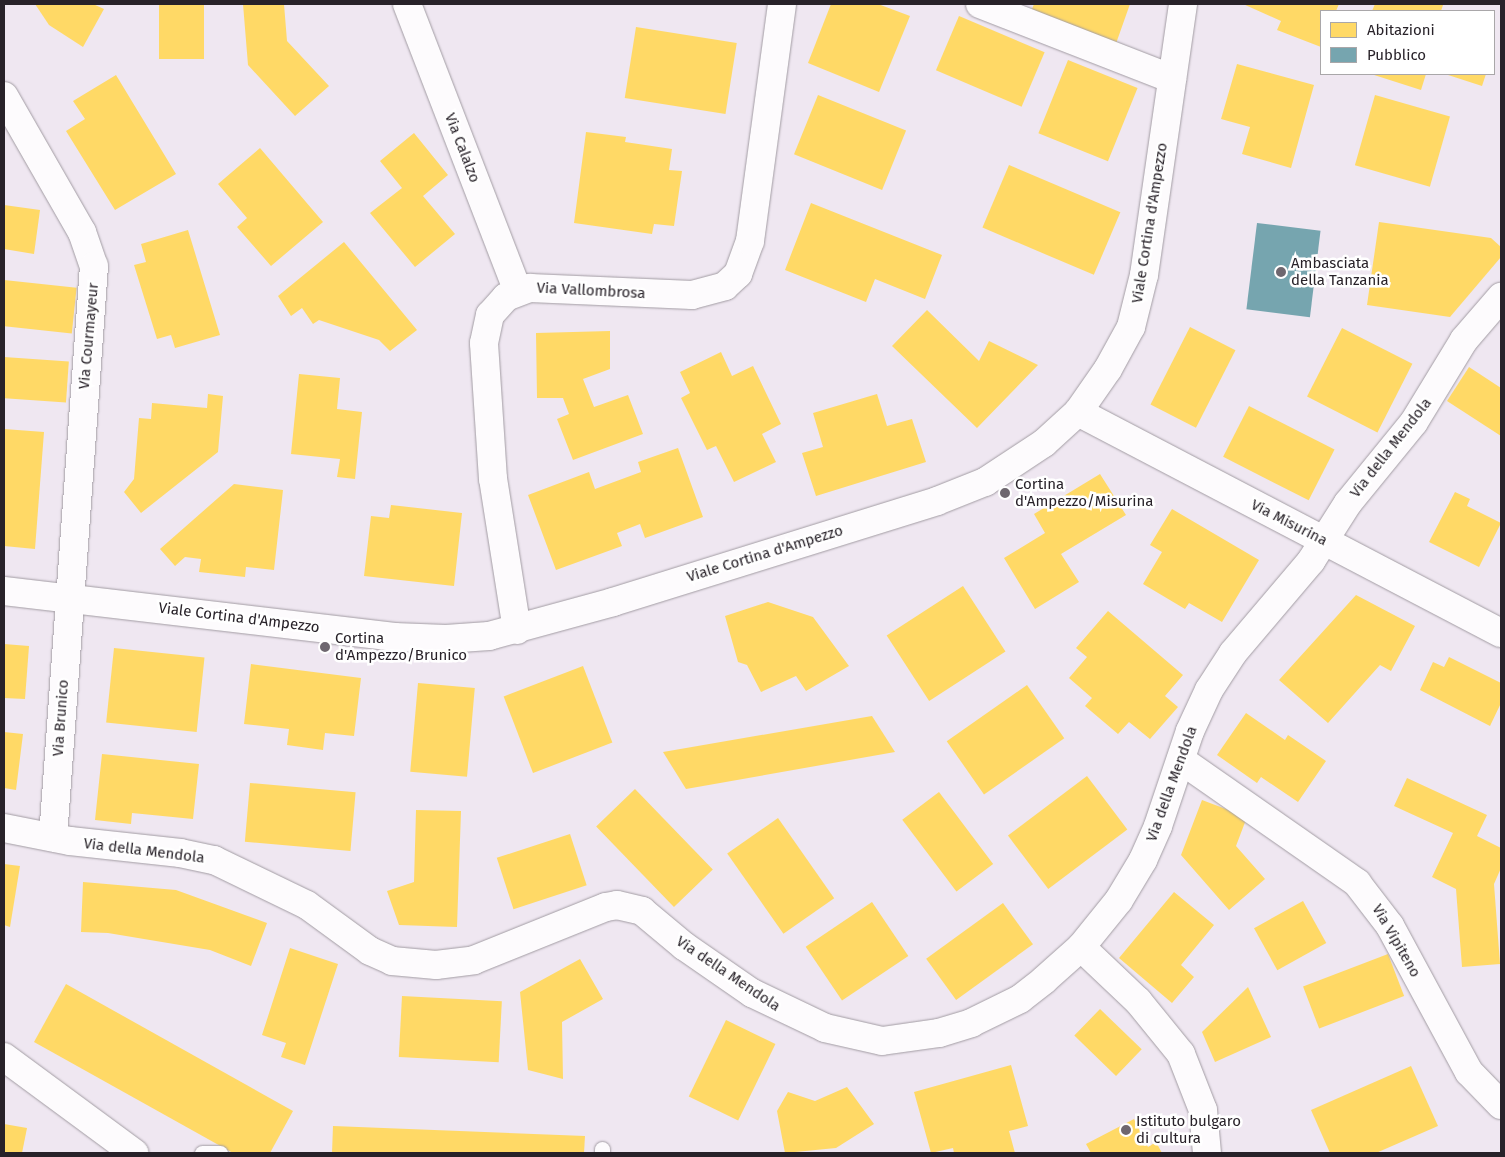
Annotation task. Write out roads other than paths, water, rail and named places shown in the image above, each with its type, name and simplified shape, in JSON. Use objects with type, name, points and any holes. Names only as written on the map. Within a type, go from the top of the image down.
[{"type":"street","name":"Via Calalzo","points":[[407,4],[518,291]]},
{"type":"street","name":"Via Vallombrosa","points":[[517,630],[493,479],[484,343],[487,324],[495,308],[518,291],[544,287],[692,295],[725,286],[738,274],[750,241],[782,4]]},
{"type":"street","points":[[980,4],[1172,79]]},
{"type":"street","name":"Viale Cortina d'Ampezzo","points":[[4,591],[412,638],[460,639],[517,630],[954,495],[985,482],[1034,450],[1078,412],[1116,355],[1137,308],[1183,4]]},
{"type":"street","name":"Via Courmayeur","points":[[4,96],[82,232],[94,266],[71,598]]},
{"type":"street","name":"Via della Mendola","points":[[4,828],[53,838],[214,860],[307,905],[381,957],[418,965],[452,964],[494,954],[606,907],[630,907],[642,911],[684,946],[760,998],[807,1022],[864,1039],[906,1039],[971,1023],[1020,999],[1081,947],[1119,900],[1143,860],[1169,799],[1181,760],[1206,697],[1233,653],[1325,541],[1348,503],[1414,422],[1464,340],[1501,297]]},
{"type":"street","name":"Via Misurina","points":[[1078,412],[1501,633]]},
{"type":"street","name":"Via Brunico","points":[[53,838],[71,598]]},
{"type":"street","name":"Via Vipiteno","points":[[1181,760],[1357,884],[1390,926],[1469,1072],[1501,1105]]},
{"type":"street","points":[[1081,947],[1138,1001],[1181,1054],[1202,1110],[1207,1153]]},
{"type":"street","points":[[4,1057],[134,1153]]},
{"type":"lane","points":[[202,1153],[220,1153]]},
{"type":"place","name":"Ambasciata della Tanzania","points":[[1281,272]]},
{"type":"place","name":"Cortina d'Ampezzo/Misurina","points":[[1005,493]]},
{"type":"place","name":"Cortina d'Ampezzo/Brunico","points":[[325,647]]},
{"type":"place","name":"Istituto bulgaro di cultura","points":[[1126,1130]]}]
